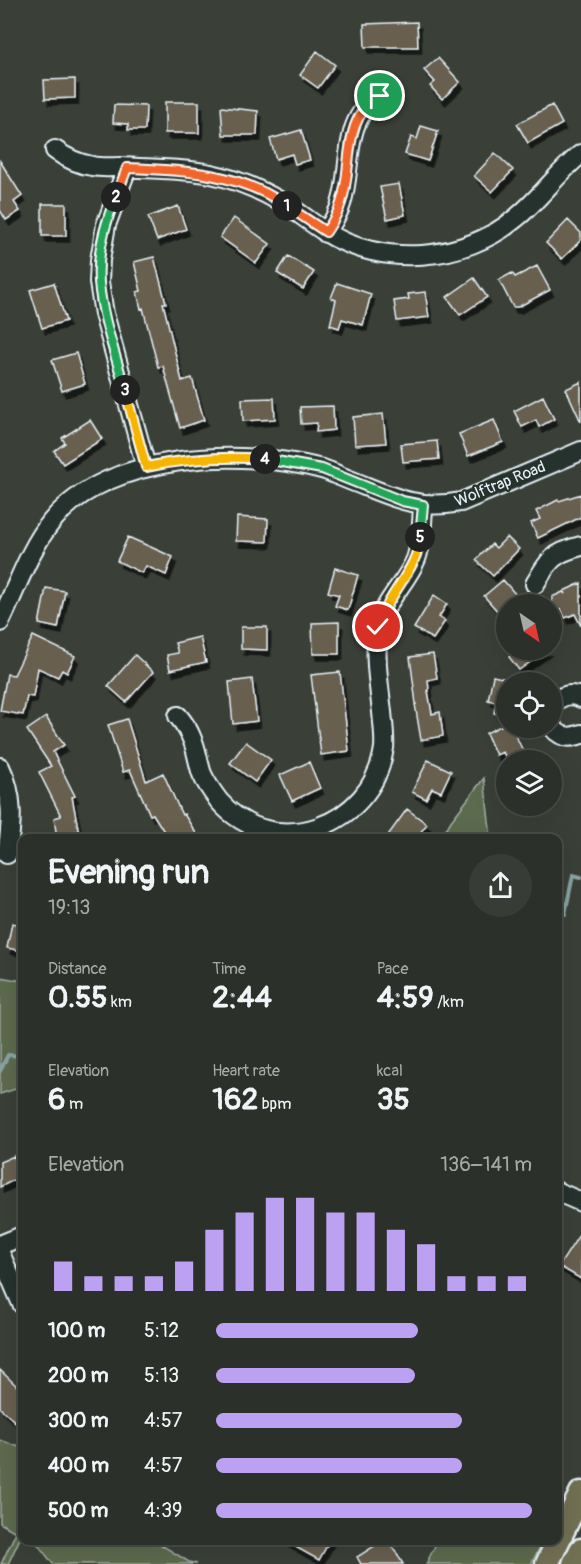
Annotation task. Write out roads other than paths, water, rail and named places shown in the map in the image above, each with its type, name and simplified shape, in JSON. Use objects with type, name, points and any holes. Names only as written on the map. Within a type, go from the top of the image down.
[{"type":"main road","points":[[562,1533],[581,1493]]},
{"type":"main road","points":[[547,1564],[556,1545]]},
{"type":"main road","points":[[574,1564],[581,1550]]},
{"type":"street","points":[[326,232],[336,218],[342,203],[353,130],[365,107],[380,96]]},
{"type":"street","points":[[55,150],[75,161],[92,166],[184,170],[224,177],[259,190],[284,203],[326,232],[349,244],[376,252],[414,255],[453,250],[494,234],[515,220],[581,154]]},
{"type":"street","points":[[127,168],[106,225],[99,282],[104,314],[146,467]]},
{"type":"street","name":"Wolftrap Road","points":[[0,622],[40,539],[61,510],[85,492],[105,481],[146,467],[169,462],[239,457],[269,459],[322,469],[402,501],[423,505],[445,505],[461,502],[581,451]]},
{"type":"street","points":[[178,716],[193,741],[207,784],[222,804],[241,819],[272,831],[305,831],[322,827],[338,819],[355,806],[376,777],[384,746],[376,644],[378,627],[391,598],[415,560],[420,545],[423,505]]},
{"type":"street","points":[[536,584],[548,562],[554,556],[581,546]]},
{"type":"street","points":[[562,697],[576,695],[581,698]]},
{"type":"street","points":[[562,735],[574,737],[581,734]]},
{"type":"street","points":[[0,767],[9,791],[11,812],[11,832],[7,854]]},
{"type":"street","points":[[562,1194],[581,1202]]},
{"type":"street","points":[[0,1245],[18,1238]]},
{"type":"street","points":[[0,1253],[18,1295]]},
{"type":"waterway","points":[[562,914],[565,914],[573,875],[581,877]]},
{"type":"waterway","points":[[0,1071],[8,1055],[18,1056]]}]
